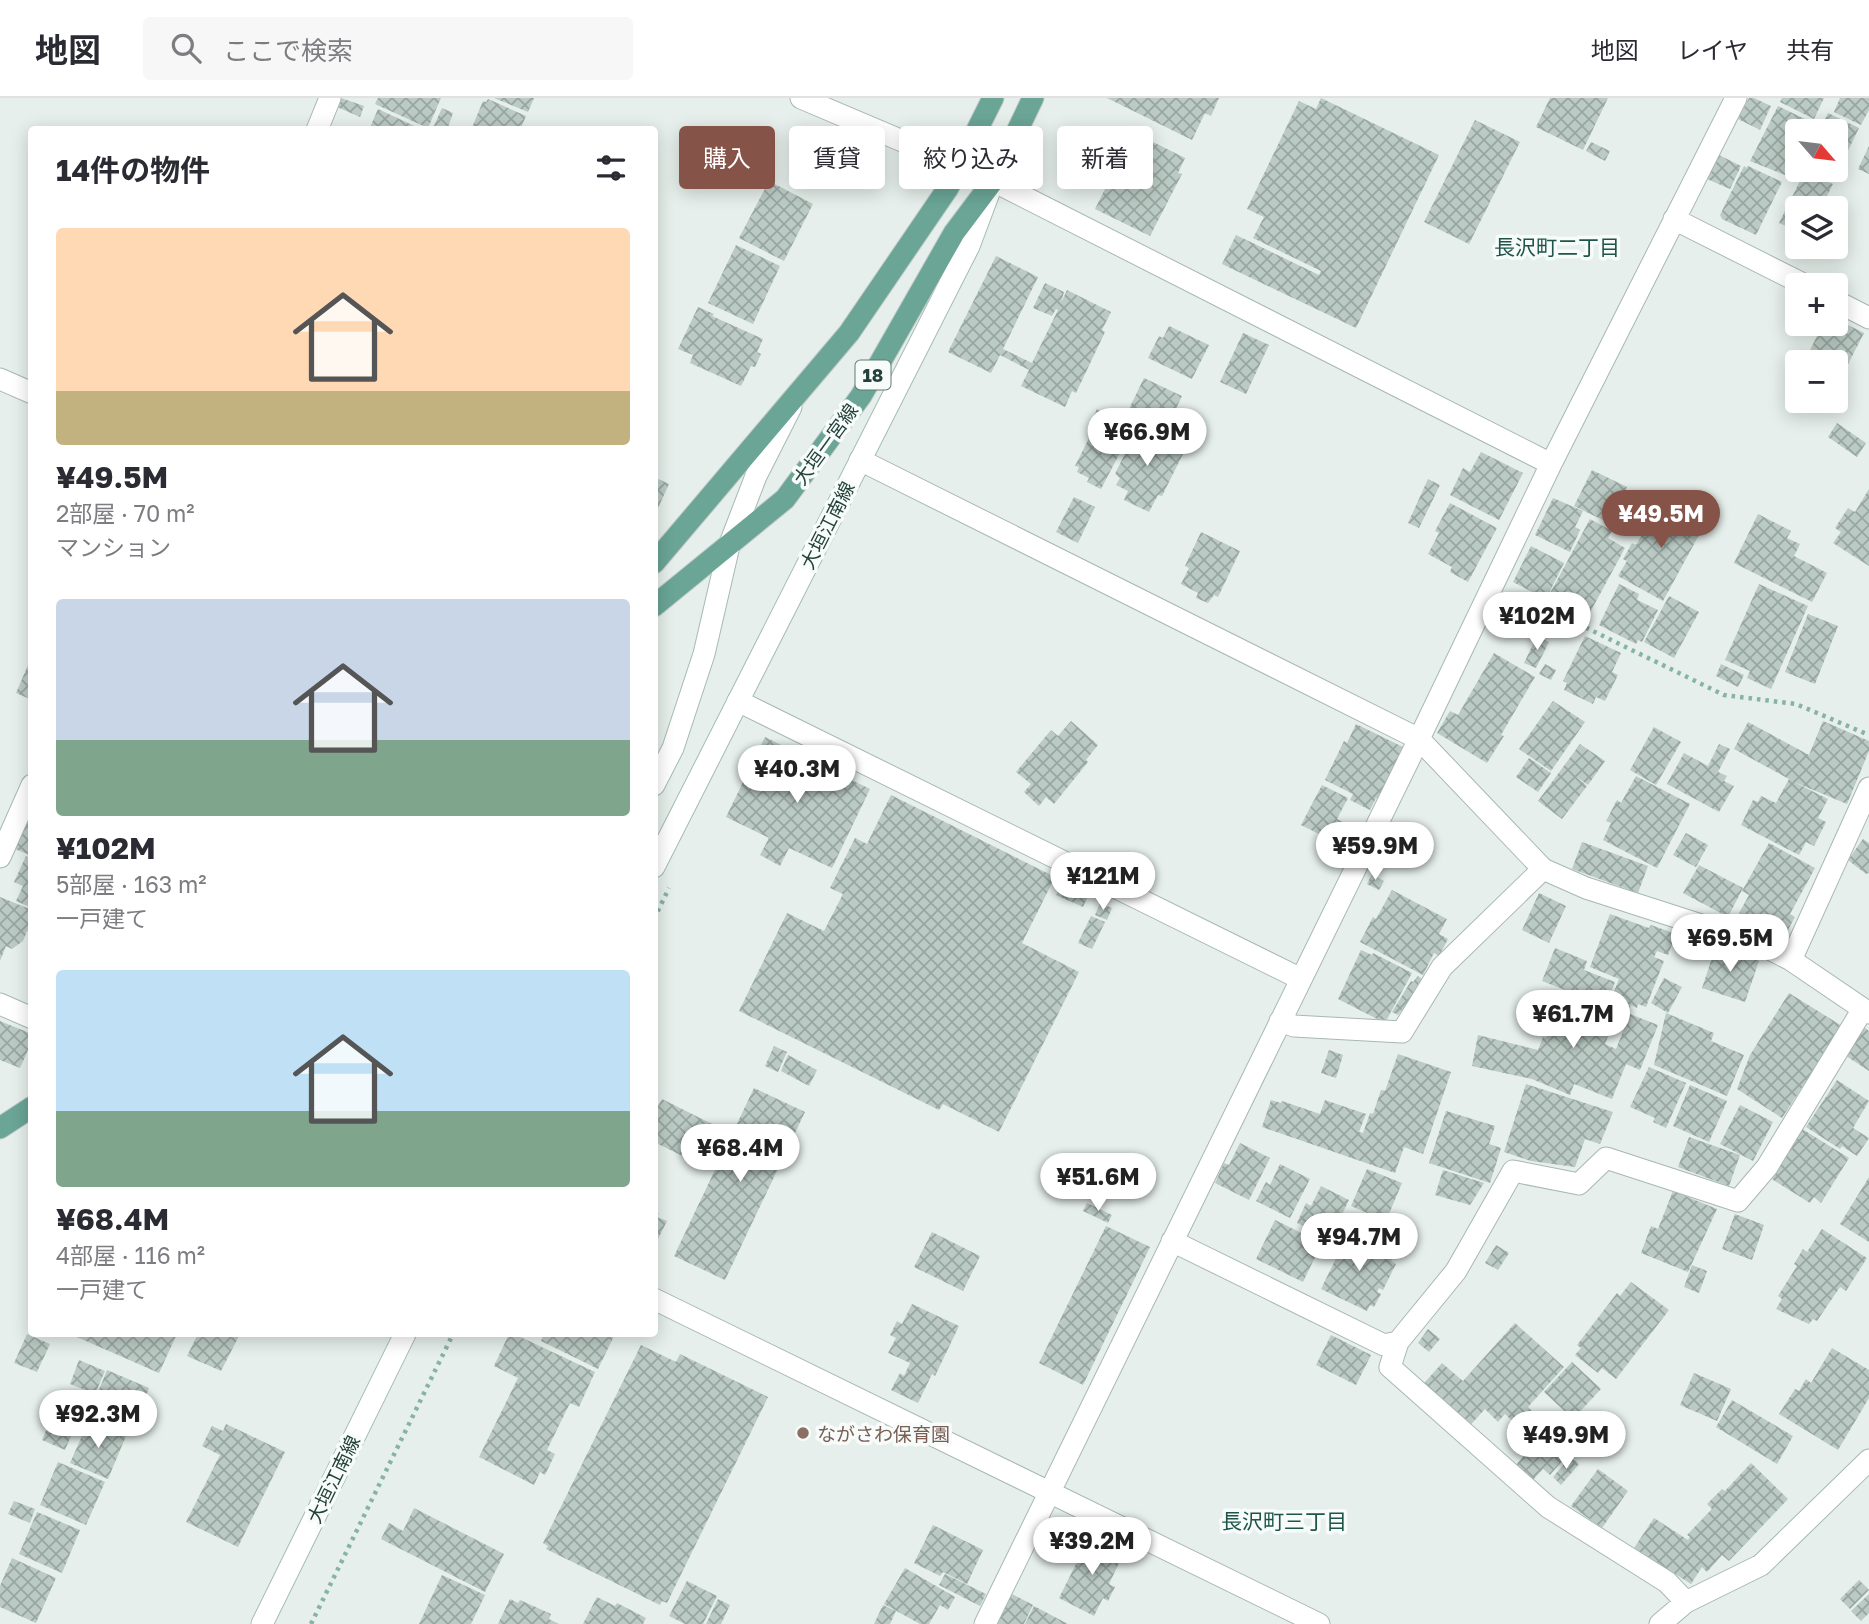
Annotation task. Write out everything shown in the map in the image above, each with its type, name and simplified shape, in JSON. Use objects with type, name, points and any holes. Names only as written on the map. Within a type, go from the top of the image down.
[{"type":"main road","name":"18","points":[[979,126],[993,98]]},
{"type":"main road","name":"大垣一宮線","points":[[1020,126],[1033,98]]},
{"type":"main road","name":"18","points":[[658,558],[849,333],[947,189]]},
{"type":"main road","name":"大垣一宮線","points":[[658,603],[785,499],[861,396],[954,233],[987,189]]},
{"type":"main road","points":[[0,1128],[28,1110]]},
{"type":"street","points":[[319,126],[330,98]]},
{"type":"street","points":[[801,98],[899,140]]},
{"type":"street","points":[[985,1624],[1419,739],[1550,464],[1735,98]]},
{"type":"street","name":"大垣江南線","points":[[658,859],[969,246],[990,189]]},
{"type":"street","points":[[1009,189],[1550,464]]},
{"type":"street","points":[[1675,219],[1785,275]]},
{"type":"street","points":[[1848,307],[1869,318]]},
{"type":"street","points":[[0,379],[28,391]]},
{"type":"street","points":[[658,777],[673,748],[704,654],[729,547],[756,476],[799,393]]},
{"type":"street","points":[[860,460],[1419,739],[1543,869],[1586,888],[1760,944],[1791,960],[1866,1011],[1767,1167],[1738,1201],[1605,1158],[1579,1184],[1513,1171],[1456,1272],[1398,1342],[1390,1367],[1548,1507],[1667,1582],[1686,1602]]},
{"type":"street","points":[[738,701],[1301,979]]},
{"type":"street","points":[[1791,960],[1869,788]]},
{"type":"street","points":[[0,857],[28,794]]},
{"type":"street","points":[[1280,1021],[1294,1026],[1402,1032],[1442,967],[1543,869]]},
{"type":"street","points":[[0,1004],[28,1016]]},
{"type":"street","points":[[1172,1241],[1384,1345],[1398,1342]]},
{"type":"street","points":[[658,1301],[1319,1624]]},
{"type":"street","name":"大垣江南線","points":[[262,1624],[404,1337]]},
{"type":"street","points":[[1660,1624],[1686,1602],[1761,1564],[1869,1460]]},
{"type":"path","points":[[1494,583],[1724,695],[1796,704],[1869,735]]},
{"type":"path","points":[[311,1624],[452,1337]]},
{"type":"building","points":[[341,98],[364,106],[360,117],[337,107]]},
{"type":"building","points":[[378,98],[441,98],[429,126],[375,104]]},
{"type":"building","points":[[494,98],[534,98],[528,112]]},
{"type":"building","points":[[1107,98],[1219,98],[1211,116],[1205,113],[1192,140]]},
{"type":"building","points":[[1321,98],[1439,155],[1356,328],[1222,264],[1236,235],[1319,275],[1321,271],[1253,238],[1264,217],[1247,209],[1299,101],[1316,109]]},
{"type":"building","points":[[1550,98],[1608,98],[1583,150],[1536,127]]},
{"type":"building","points":[[1749,98],[1771,106],[1760,130],[1738,119]]},
{"type":"building","points":[[1782,98],[1824,98],[1814,119],[1780,102]]},
{"type":"building","points":[[1840,98],[1869,98],[1869,110],[1861,125],[1834,112]]},
{"type":"building","points":[[488,99],[526,116],[522,126],[473,126],[483,101]]},
{"type":"building","points":[[1778,106],[1805,119],[1785,119],[1785,175],[1750,161]]},
{"type":"building","points":[[442,108],[453,113],[448,126],[434,126]]},
{"type":"building","points":[[378,109],[414,126],[371,126]]},
{"type":"building","points":[[1828,113],[1840,119],[1825,119]]},
{"type":"building","points":[[1475,120],[1520,142],[1469,244],[1424,222]]},
{"type":"building","points":[[1848,123],[1859,128],[1848,150]]},
{"type":"building","points":[[1153,142],[1185,158],[1178,173],[1182,174],[1150,236],[1095,209],[1105,189],[1153,189]]},
{"type":"building","points":[[1591,142],[1610,151],[1605,161],[1586,151]]},
{"type":"building","points":[[1869,146],[1869,174],[1858,169]]},
{"type":"building","points":[[1719,155],[1741,166],[1730,189],[1707,179]]},
{"type":"building","points":[[1744,166],[1782,182],[1756,235],[1722,219],[1720,215]]},
{"type":"building","points":[[1800,182],[1833,184],[1827,196],[1792,196]]},
{"type":"building","points":[[775,184],[813,204],[784,261],[739,238],[765,189],[775,189]]},
{"type":"building","points":[[1785,211],[1785,226],[1779,223]]},
{"type":"building","points":[[736,245],[780,266],[753,324],[708,303]]},
{"type":"building","points":[[996,256],[1038,277],[1003,349],[1032,363],[1058,310],[1056,309],[1052,316],[1033,308],[1045,283],[1064,292],[1061,303],[1067,290],[1111,312],[1102,330],[1105,332],[1076,393],[1072,391],[1065,407],[1021,386],[1029,370],[1000,355],[991,373],[948,352]]},
{"type":"building","points":[[698,307],[763,339],[757,352],[761,354],[755,367],[751,366],[741,386],[690,363],[693,355],[678,349]]},
{"type":"building","points":[[1848,325],[1864,333],[1848,364],[1848,350],[1810,350],[1817,336],[1848,336]]},
{"type":"building","points":[[1169,326],[1209,345],[1192,379],[1148,358],[1159,336],[1163,338]]},
{"type":"building","points":[[1243,333],[1269,345],[1246,394],[1220,382]]},
{"type":"building","points":[[1144,378],[1182,396],[1173,415],[1177,417],[1169,434],[1126,415]]},
{"type":"building","points":[[1097,409],[1102,412],[1103,409],[1135,424],[1101,489],[1087,482],[1089,478],[1077,472],[1079,467],[1075,466],[1093,430],[1088,427]]},
{"type":"building","points":[[1837,423],[1866,443],[1857,457],[1828,437]]},
{"type":"building","points":[[1138,427],[1185,450],[1162,496],[1158,495],[1149,512],[1124,500],[1128,491],[1116,485],[1120,478],[1115,474]]},
{"type":"building","points":[[1481,452],[1523,473],[1499,520],[1450,495],[1463,468],[1470,472]]},
{"type":"building","points":[[1592,470],[1627,487],[1609,523],[1574,506]]},
{"type":"building","points":[[658,479],[669,484],[658,508]]},
{"type":"building","points":[[1428,479],[1440,485],[1419,528],[1408,523]]},
{"type":"building","points":[[1869,489],[1869,566],[1833,543],[1841,532],[1835,528],[1848,508],[1855,512]]},
{"type":"building","points":[[1074,497],[1095,507],[1078,543],[1056,532]]},
{"type":"building","points":[[1553,498],[1583,511],[1575,527],[1580,530],[1570,552],[1535,535]]},
{"type":"building","points":[[1661,500],[1705,524],[1663,601],[1618,576],[1627,561],[1623,559],[1632,543],[1636,545]]},
{"type":"building","points":[[1450,503],[1497,528],[1468,582],[1450,572],[1452,567],[1428,554],[1439,533],[1435,531]]},
{"type":"building","points":[[1758,514],[1791,531],[1787,538],[1800,544],[1794,556],[1827,573],[1812,602],[1734,563]]},
{"type":"building","points":[[1590,519],[1612,531],[1608,538],[1625,548],[1587,618],[1548,597]]},
{"type":"building","points":[[1201,532],[1240,551],[1218,597],[1214,595],[1208,603],[1196,598],[1198,593],[1181,584],[1189,568],[1185,566]]},
{"type":"building","points":[[1531,546],[1564,563],[1546,599],[1513,582]]},
{"type":"building","points":[[1619,584],[1639,594],[1637,600],[1658,610],[1642,642],[1638,640],[1636,644],[1599,625]]},
{"type":"building","points":[[1759,584],[1808,606],[1771,689],[1747,678],[1750,671],[1725,660]]},
{"type":"building","points":[[1669,596],[1699,612],[1674,658],[1644,642]]},
{"type":"building","points":[[1808,614],[1838,626],[1815,684],[1785,672]]},
{"type":"building","points":[[1537,636],[1549,642],[1536,668],[1524,663]]},
{"type":"building","points":[[1585,636],[1621,653],[1612,672],[1618,675],[1605,701],[1596,697],[1593,704],[1564,690],[1567,683],[1563,681]]},
{"type":"building","points":[[1494,653],[1535,677],[1487,763],[1437,733],[1450,711],[1458,715]]},
{"type":"building","points":[[1545,664],[1556,670],[1551,680],[1539,674]]},
{"type":"building","points":[[1721,664],[1744,675],[1738,687],[1716,676]]},
{"type":"building","points":[[28,665],[28,698],[16,693]]},
{"type":"building","points":[[1553,701],[1585,722],[1551,771],[1519,749]]},
{"type":"building","points":[[1071,721],[1098,745],[1086,760],[1088,762],[1054,804],[1046,797],[1039,806],[1024,792],[1031,784],[1016,772],[1051,730],[1058,736]]},
{"type":"building","points":[[1823,721],[1869,741],[1869,751],[1847,804],[1794,782],[1828,799],[1818,818],[1826,822],[1814,846],[1806,842],[1799,855],[1741,825],[1753,800],[1758,802],[1761,796],[1776,803],[1789,779],[1734,749],[1748,722],[1809,755]]},
{"type":"building","points":[[1356,724],[1405,748],[1379,800],[1376,798],[1370,810],[1350,800],[1353,794],[1325,780],[1344,741],[1347,743]]},
{"type":"building","points":[[1654,727],[1681,742],[1656,785],[1630,770]]},
{"type":"building","points":[[765,737],[870,789],[832,868],[789,848],[780,866],[760,855],[769,838],[726,817]]},
{"type":"building","points":[[1580,744],[1605,761],[1588,785],[1575,776],[1587,786],[1562,819],[1538,801]]},
{"type":"building","points":[[1719,744],[1730,749],[1718,772],[1727,776],[1724,781],[1734,786],[1719,812],[1667,784],[1684,753],[1708,766]]},
{"type":"building","points":[[1529,758],[1551,773],[1538,792],[1516,777]]},
{"type":"building","points":[[1636,776],[1690,804],[1657,868],[1603,840],[1611,823],[1606,821],[1617,800],[1621,803]]},
{"type":"building","points":[[1322,785],[1348,798],[1337,819],[1351,826],[1341,845],[1301,825]]},
{"type":"building","points":[[891,795],[1055,877],[1022,943],[1079,972],[999,1132],[943,1104],[939,1110],[739,1011],[787,913],[824,931],[843,894],[830,888],[855,838],[867,844]]},
{"type":"building","points":[[27,821],[28,821],[28,854],[15,849]]},
{"type":"building","points":[[1686,833],[1708,845],[1696,867],[1673,855]]},
{"type":"building","points":[[1863,839],[1869,843],[1869,873],[1866,874],[1848,860]]},
{"type":"building","points":[[1582,842],[1648,866],[1638,893],[1572,869]]},
{"type":"building","points":[[1769,843],[1815,868],[1790,914],[1795,917],[1784,937],[1739,913],[1749,895],[1742,891]]},
{"type":"building","points":[[26,856],[28,857],[28,906],[16,901],[23,886],[14,882]]},
{"type":"building","points":[[1699,865],[1743,888],[1728,917],[1683,893]]},
{"type":"building","points":[[1372,874],[1384,881],[1379,890],[1367,884]]},
{"type":"building","points":[[1062,882],[1089,894],[1083,907],[1056,895]]},
{"type":"building","points":[[1392,890],[1447,919],[1439,934],[1448,939],[1439,956],[1434,953],[1423,975],[1360,942]]},
{"type":"building","points":[[1539,893],[1566,906],[1549,943],[1522,930]]},
{"type":"building","points":[[0,897],[28,908],[28,931],[23,941],[12,949],[6,946],[0,961]]},
{"type":"building","points":[[1100,903],[1112,908],[1107,920],[1095,915]]},
{"type":"building","points":[[1610,914],[1676,934],[1668,955],[1657,951],[1654,957],[1664,961],[1646,1007],[1638,1004],[1637,1008],[1631,1005],[1629,1009],[1610,1002],[1619,979],[1590,967]]},
{"type":"building","points":[[1091,916],[1105,922],[1092,949],[1078,943]]},
{"type":"building","points":[[1716,946],[1759,961],[1745,1002],[1702,988]]},
{"type":"building","points":[[1555,948],[1587,961],[1584,970],[1615,982],[1606,1006],[1542,981]]},
{"type":"building","points":[[1361,950],[1372,955],[1373,953],[1412,973],[1385,1023],[1338,999]]},
{"type":"building","points":[[1418,976],[1424,981],[1405,1009],[1398,1015],[1392,1012],[1411,981]]},
{"type":"building","points":[[1664,978],[1682,987],[1668,1013],[1651,1003]]},
{"type":"building","points":[[1565,993],[1617,1014],[1605,1044],[1616,1049],[1630,1014],[1658,1025],[1640,1070],[1626,1064],[1612,1099],[1574,1084],[1570,1095],[1532,1079],[1472,1066],[1478,1035],[1538,1050]]},
{"type":"building","points":[[1789,993],[1842,1026],[1782,1118],[1737,1089],[1750,1055]]},
{"type":"building","points":[[1666,1013],[1714,1033],[1711,1041],[1744,1055],[1727,1096],[1654,1065]]},
{"type":"building","points":[[0,1021],[28,1032],[28,1050],[20,1068],[0,1060]]},
{"type":"building","points":[[1859,1023],[1869,1031],[1869,1071],[1840,1052]]},
{"type":"building","points":[[774,1046],[787,1052],[778,1072],[765,1066]]},
{"type":"building","points":[[1329,1050],[1343,1055],[1336,1078],[1321,1073]]},
{"type":"building","points":[[1398,1054],[1451,1072],[1423,1154],[1404,1147],[1395,1173],[1262,1127],[1271,1100],[1320,1114],[1325,1100],[1366,1114],[1359,1132],[1363,1133],[1381,1090],[1385,1091]]},
{"type":"building","points":[[788,1055],[817,1070],[809,1086],[781,1071]]},
{"type":"building","points":[[1649,1067],[1686,1083],[1666,1128],[1653,1122],[1655,1118],[1630,1107]]},
{"type":"building","points":[[1837,1080],[1869,1101],[1853,1128],[1869,1138],[1857,1156],[1842,1146],[1840,1149],[1806,1127]]},
{"type":"building","points":[[1526,1084],[1613,1112],[1600,1144],[1585,1139],[1575,1167],[1531,1161],[1504,1152]]},
{"type":"building","points":[[1690,1085],[1727,1101],[1709,1142],[1673,1126]]},
{"type":"building","points":[[754,1088],[805,1112],[725,1280],[674,1256]]},
{"type":"building","points":[[662,1099],[716,1126],[697,1163],[658,1144],[658,1106]]},
{"type":"building","points":[[1740,1105],[1773,1122],[1753,1161],[1720,1144]]},
{"type":"building","points":[[1446,1111],[1495,1126],[1489,1144],[1501,1148],[1490,1183],[1429,1163]]},
{"type":"building","points":[[1799,1127],[1849,1158],[1821,1203],[1814,1197],[1810,1203],[1773,1180],[1770,1173]]},
{"type":"building","points":[[1689,1137],[1740,1155],[1729,1186],[1678,1167]]},
{"type":"building","points":[[1240,1143],[1270,1158],[1249,1200],[1215,1183],[1224,1163],[1229,1165]]},
{"type":"building","points":[[1280,1164],[1310,1179],[1290,1218],[1256,1201],[1266,1182],[1270,1185]]},
{"type":"building","points":[[1367,1169],[1402,1183],[1386,1221],[1351,1206]]},
{"type":"building","points":[[1443,1170],[1484,1183],[1470,1205],[1435,1195]]},
{"type":"building","points":[[1869,1177],[1869,1242],[1840,1224]]},
{"type":"building","points":[[1321,1186],[1349,1200],[1330,1239],[1297,1223],[1306,1203],[1311,1206]]},
{"type":"building","points":[[1673,1191],[1717,1209],[1688,1272],[1641,1253],[1651,1226],[1658,1229]]},
{"type":"building","points":[[1087,1203],[1112,1215],[1108,1223],[1083,1211]]},
{"type":"building","points":[[1735,1214],[1764,1225],[1752,1260],[1722,1249]]},
{"type":"building","points":[[658,1217],[667,1221],[658,1239]]},
{"type":"building","points":[[1275,1220],[1322,1243],[1303,1282],[1256,1259]]},
{"type":"building","points":[[1106,1226],[1150,1247],[1083,1385],[1039,1363]]},
{"type":"building","points":[[1822,1229],[1867,1258],[1846,1291],[1840,1287],[1817,1321],[1813,1319],[1809,1324],[1776,1309],[1782,1299],[1778,1296],[1797,1266],[1794,1264],[1803,1249],[1807,1252]]},
{"type":"building","points":[[932,1232],[980,1256],[963,1291],[914,1267]]},
{"type":"building","points":[[1348,1234],[1394,1256],[1391,1261],[1396,1264],[1383,1290],[1379,1288],[1377,1292],[1381,1294],[1374,1307],[1370,1305],[1367,1311],[1321,1289]]},
{"type":"building","points":[[1496,1245],[1509,1253],[1498,1270],[1485,1263]]},
{"type":"building","points":[[1692,1265],[1707,1271],[1699,1293],[1684,1287]]},
{"type":"building","points":[[1631,1282],[1669,1310],[1616,1379],[1602,1368],[1598,1373],[1575,1355],[1581,1348],[1577,1345],[1617,1293],[1620,1296]]},
{"type":"building","points":[[912,1304],[959,1326],[935,1376],[932,1374],[918,1403],[891,1390],[900,1373],[904,1376],[910,1363],[888,1353],[896,1338],[890,1335],[897,1321],[902,1324]]},
{"type":"building","points":[[1515,1323],[1564,1367],[1528,1407],[1533,1412],[1519,1427],[1505,1414],[1498,1422],[1485,1409],[1465,1431],[1419,1389],[1442,1363],[1463,1381]]},
{"type":"building","points":[[1428,1329],[1440,1339],[1429,1352],[1418,1343]]},
{"type":"building","points":[[27,1334],[28,1337],[50,1344],[37,1372],[14,1363]]},
{"type":"building","points":[[1331,1335],[1371,1355],[1356,1385],[1316,1365]]},
{"type":"building","points":[[77,1337],[176,1337],[159,1373]]},
{"type":"building","points":[[196,1337],[238,1337],[221,1371],[187,1356]]},
{"type":"building","points":[[508,1337],[520,1337],[595,1372],[579,1407],[570,1403],[547,1450],[555,1454],[545,1475],[540,1472],[534,1485],[479,1457],[518,1378],[494,1366]]},
{"type":"building","points":[[543,1337],[614,1337],[598,1369],[541,1341]]},
{"type":"building","points":[[641,1345],[676,1362],[680,1354],[768,1397],[667,1603],[662,1601],[660,1605],[546,1549],[548,1546],[543,1543]]},
{"type":"building","points":[[1832,1348],[1869,1370],[1869,1398],[1838,1450],[1779,1414],[1795,1389],[1799,1391],[1806,1379],[1811,1383]]},
{"type":"building","points":[[79,1360],[105,1371],[95,1394],[70,1384]]},
{"type":"building","points":[[1572,1362],[1601,1389],[1573,1419],[1544,1392]]},
{"type":"building","points":[[107,1370],[149,1388],[132,1430],[90,1412]]},
{"type":"building","points":[[1694,1373],[1731,1389],[1717,1421],[1680,1405]]},
{"type":"building","points":[[1732,1400],[1793,1436],[1777,1464],[1716,1427]]},
{"type":"building","points":[[52,1417],[75,1427],[65,1450],[42,1440]]},
{"type":"building","points":[[89,1420],[126,1436],[108,1479],[70,1463]]},
{"type":"building","points":[[226,1424],[285,1452],[238,1547],[186,1522],[220,1455],[202,1446],[212,1426],[223,1431]]},
{"type":"building","points":[[1551,1429],[1573,1449],[1550,1475],[1543,1469],[1532,1481],[1515,1466]]},
{"type":"building","points":[[1570,1457],[1579,1464],[1561,1485],[1553,1477]]},
{"type":"building","points":[[58,1462],[105,1482],[86,1525],[40,1505]]},
{"type":"building","points":[[1751,1463],[1788,1499],[1729,1561],[1722,1555],[1707,1572],[1702,1567],[1691,1584],[1634,1548],[1654,1518],[1688,1540],[1690,1537],[1687,1535],[1712,1509],[1707,1504],[1722,1489],[1725,1491]]},
{"type":"building","points":[[1598,1469],[1628,1491],[1602,1528],[1571,1506]]},
{"type":"building","points":[[14,1501],[35,1509],[30,1523],[8,1514]]},
{"type":"building","points":[[414,1508],[504,1554],[485,1592],[381,1539],[389,1523],[403,1531]]},
{"type":"building","points":[[37,1512],[80,1530],[62,1573],[19,1554]]},
{"type":"building","points":[[933,1525],[983,1550],[967,1584],[943,1572],[940,1576],[914,1563]]},
{"type":"building","points":[[1090,1536],[1124,1553],[1109,1584],[1115,1587],[1108,1601],[1103,1598],[1094,1616],[1059,1598]]},
{"type":"building","points":[[12,1558],[56,1578],[36,1623],[0,1607],[0,1586]]},
{"type":"building","points":[[905,1568],[955,1597],[948,1610],[940,1605],[929,1624],[920,1624],[884,1604]]},
{"type":"building","points":[[945,1574],[986,1594],[980,1606],[939,1585]]},
{"type":"building","points":[[442,1575],[485,1595],[471,1624],[419,1624]]},
{"type":"building","points":[[1859,1580],[1869,1590],[1850,1609],[1840,1599]]},
{"type":"building","points":[[687,1581],[717,1596],[703,1624],[685,1624],[669,1616]]},
{"type":"building","points":[[1012,1594],[1033,1605],[1024,1624],[997,1624]]},
{"type":"building","points":[[1869,1594],[1869,1613],[1861,1621],[1851,1611]]},
{"type":"building","points":[[597,1597],[615,1606],[617,1603],[646,1618],[643,1624],[583,1624]]},
{"type":"building","points":[[510,1599],[518,1603],[520,1600],[551,1614],[549,1619],[559,1624],[498,1624]]},
{"type":"building","points":[[718,1599],[730,1605],[721,1624],[706,1624]]},
{"type":"building","points":[[883,1605],[896,1611],[890,1624],[874,1624]]},
{"type":"building","points":[[1034,1606],[1068,1624],[1025,1624]]},
{"type":"place","name":"ながさわ保育園","points":[[803,1433]]},
{"type":"district","name":"長沢町二丁目","points":[[1557,247]]},
{"type":"district","name":"長沢町三丁目","points":[[1284,1521]]}]
